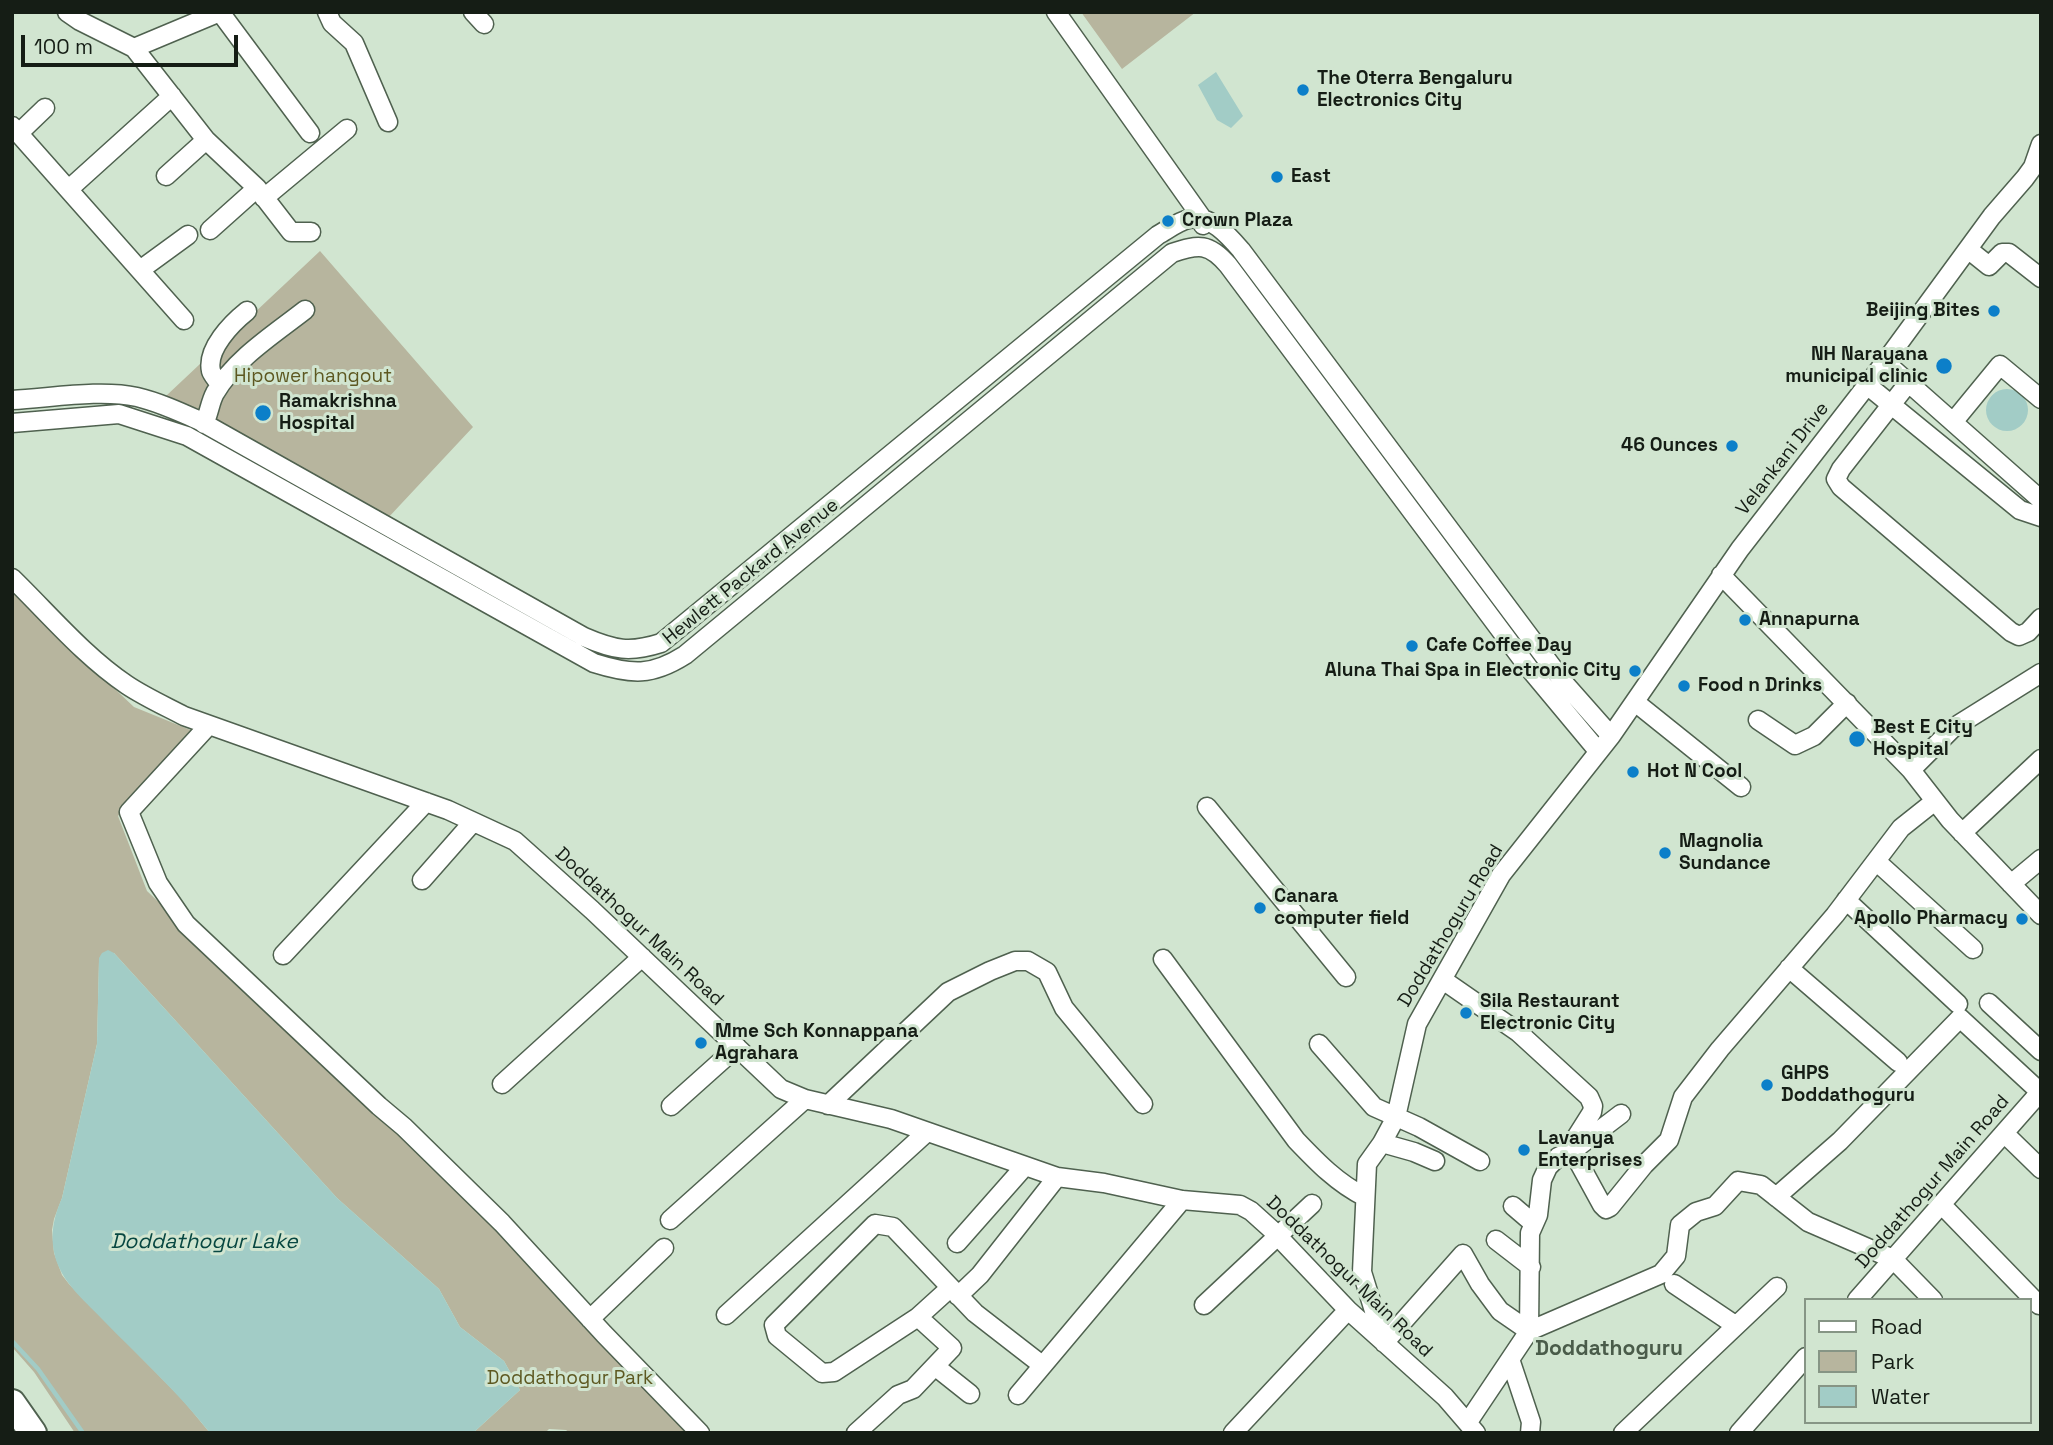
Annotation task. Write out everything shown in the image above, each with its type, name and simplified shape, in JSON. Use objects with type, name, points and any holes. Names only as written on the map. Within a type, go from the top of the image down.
[{"type":"highway","points":[[12,1403],[33,1433]]},
{"type":"street","points":[[67,12],[80,22],[134,48],[206,140],[261,193],[291,232],[311,232]]},
{"type":"street","points":[[134,48],[220,12],[310,133]]},
{"type":"street","points":[[327,12],[332,23],[354,43],[388,122]]},
{"type":"street","points":[[1056,12],[1195,218],[1199,247],[1216,250],[1228,265],[1528,667],[1598,751]]},
{"type":"street","points":[[68,189],[172,96]]},
{"type":"street","points":[[46,108],[15,129],[184,320]]},
{"type":"street","points":[[210,230],[347,129]]},
{"type":"street","points":[[166,176],[206,140]]},
{"type":"street","name":"Velankani Drive","points":[[1598,751],[1635,702],[1721,575],[1885,362],[1992,216],[2033,167],[2041,144]]},
{"type":"street","points":[[1195,218],[1225,232],[1241,250],[1565,684],[1611,736]]},
{"type":"street","name":"Hewlett Packard Avenue","points":[[12,400],[106,394],[135,397],[166,406],[204,424],[584,637],[608,648],[643,649],[661,643],[1158,235],[1195,218]]},
{"type":"street","points":[[140,270],[188,235]]},
{"type":"street","name":"Hewlett Packard Avenue","points":[[12,423],[119,414],[187,436],[594,663],[629,672],[648,672],[668,666],[685,655],[1172,253],[1199,247]]},
{"type":"street","points":[[1969,250],[1989,266],[2002,253],[2010,253],[2041,278]]},
{"type":"street","points":[[204,424],[220,385],[248,355],[305,310]]},
{"type":"street","points":[[220,385],[211,370],[214,348],[235,321],[247,311]]},
{"type":"street","points":[[1885,362],[2040,496]]},
{"type":"street","points":[[1954,421],[2000,365],[2041,399]]},
{"type":"street","points":[[1909,382],[1836,479],[1841,487],[2011,632],[2019,636],[2028,632],[2041,618]]},
{"type":"street","points":[[1867,385],[2020,510],[2041,517]]},
{"type":"street","points":[[1961,464],[1979,443]]},
{"type":"street","points":[[1721,575],[1911,770],[1962,833],[2041,915]]},
{"type":"street","name":"Doddathogur Main Road","points":[[12,578],[91,655],[126,684],[184,716],[426,802],[514,841],[782,1089],[804,1099],[891,1119],[1057,1177],[1104,1183],[1182,1200],[1240,1205],[1251,1211],[1348,1310],[1445,1396],[1472,1427]]},
{"type":"street","points":[[661,643],[668,666]]},
{"type":"street","points":[[1911,770],[1953,728],[2041,673]]},
{"type":"street","points":[[1635,702],[1741,787]]},
{"type":"street","points":[[1758,720],[1794,745],[1814,736],[1847,703]]},
{"type":"street","points":[[209,725],[128,812],[158,883],[186,924],[404,1127],[502,1223],[700,1433]]},
{"type":"street","name":"Doddathoguru Road","points":[[1384,1343],[1362,1272],[1367,1164],[1396,1117],[1417,1024],[1501,875],[1598,751]]},
{"type":"street","points":[[1962,833],[2041,759]]},
{"type":"street","points":[[1571,1151],[1602,1205],[1606,1209],[1610,1207],[1644,1165],[1670,1140],[1683,1097],[1720,1049],[1846,900],[1901,828],[1935,801]]},
{"type":"street","points":[[283,955],[426,802]]},
{"type":"street","points":[[1207,807],[1346,977]]},
{"type":"street","points":[[422,880],[473,822]]},
{"type":"street","points":[[2011,884],[2041,859]]},
{"type":"street","points":[[1876,861],[1973,949]]},
{"type":"street","points":[[1846,900],[1958,1004]]},
{"type":"street","points":[[502,1084],[642,957]]},
{"type":"street","points":[[1163,959],[1296,1140],[1348,1189],[1365,1197]]},
{"type":"street","points":[[828,1105],[948,992],[1015,961],[1027,961],[1047,972],[1064,1007],[1143,1104]]},
{"type":"street","points":[[1788,968],[1898,1062]]},
{"type":"street","points":[[1443,980],[1518,1032],[1589,1097],[1593,1106],[1592,1112],[1571,1151]]},
{"type":"street","points":[[1989,1003],[2041,1051]]},
{"type":"street","points":[[1776,1197],[1840,1141],[1960,1018],[2040,1092]]},
{"type":"street","points":[[1318,1044],[1374,1107],[1480,1161]]},
{"type":"street","points":[[671,1106],[737,1047]]},
{"type":"street","name":"Doddathogur Main Road","points":[[1859,1298],[2040,1092]]},
{"type":"street","points":[[670,1220],[804,1099]]},
{"type":"street","points":[[1472,1427],[1529,1331],[1530,1233],[1538,1215],[1542,1180],[1548,1167],[1621,1114]]},
{"type":"street","points":[[726,1315],[927,1132]]},
{"type":"street","points":[[2004,1133],[2041,1169]]},
{"type":"street","points":[[1382,1143],[1435,1161]]},
{"type":"street","points":[[957,1243],[1025,1166]]},
{"type":"street","points":[[1042,1366],[975,1313],[954,1292],[893,1227],[875,1224],[774,1325],[777,1336],[822,1373],[834,1372],[918,1317],[954,1292],[980,1275],[1057,1177]]},
{"type":"street","points":[[1529,1331],[1661,1274],[1676,1256],[1680,1225],[1696,1212],[1715,1206],[1738,1181],[1761,1185],[1808,1222],[1893,1259],[1931,1298]]},
{"type":"street","points":[[1017,1395],[1182,1200]]},
{"type":"street","points":[[1204,1305],[1312,1204]]},
{"type":"street","points":[[1941,1204],[2039,1305]]},
{"type":"street","points":[[1513,1206],[1534,1224]]},
{"type":"street","points":[[1496,1240],[1531,1267]]},
{"type":"street","points":[[590,1319],[664,1248]]},
{"type":"street","points":[[1384,1343],[1463,1254],[1500,1311],[1529,1331]]},
{"type":"street","points":[[1674,1284],[1735,1325]]},
{"type":"street","points":[[1623,1433],[1777,1287]]},
{"type":"street","points":[[1233,1433],[1348,1310]]},
{"type":"street","points":[[856,1433],[898,1395],[913,1389],[952,1348],[918,1317]]},
{"type":"street","points":[[1739,1433],[1804,1359]]},
{"type":"street","points":[[1511,1362],[1531,1422],[1530,1433]]},
{"type":"street","points":[[936,1367],[970,1394]]},
{"type":"green space","points":[[1081,12],[1196,12],[1122,69]]},
{"type":"green space","name":"Hipower hangout","points":[[320,251],[473,427],[387,519],[166,396]]},
{"type":"green space","name":"Doddathogur Park","points":[[12,592],[134,707],[193,731],[118,816],[147,891],[451,1180],[692,1433],[570,1433],[566,1430],[549,1429],[545,1433],[473,1433],[520,1390],[504,1361],[460,1327],[439,1289],[337,1198],[114,953],[99,962],[97,1044],[62,1198],[54,1219],[54,1253],[62,1275],[69,1284],[182,1399],[210,1433],[75,1433],[34,1372],[12,1347]]},
{"type":"water","points":[[1216,72],[1243,116],[1231,128],[1217,120],[1198,85]]},
{"type":"water","points":[[2007,389],[2022,395],[2028,410],[2022,425],[2007,431],[1992,425],[1986,410],[1992,395]]},
{"type":"water","name":"Doddathogur Lake","points":[[108,950],[114,953],[337,1198],[439,1289],[460,1327],[504,1361],[520,1390],[473,1433],[210,1433],[172,1389],[84,1301],[67,1280],[55,1256],[53,1231],[97,1044],[99,958]]},
{"type":"waterway","points":[[12,1341],[38,1369],[83,1433]]},
{"type":"place","name":"The Oterra Bengaluru Electronics City","points":[[1303,90]]},
{"type":"place","name":"East","points":[[1277,177]]},
{"type":"place","name":"Crown Plaza","points":[[1168,221]]},
{"type":"place","name":"Beijing Bites","points":[[1994,311]]},
{"type":"place","name":"NH Narayana municipal clinic","points":[[1944,366]]},
{"type":"place","name":"Ramakrishna Hospital","points":[[263,413]]},
{"type":"place","name":"46 Ounces","points":[[1732,446]]},
{"type":"place","name":"Annapurna","points":[[1745,620]]},
{"type":"place","name":"Cafe Coffee Day","points":[[1412,646]]},
{"type":"place","name":"Aluna Thai Spa in Electronic City","points":[[1635,671]]},
{"type":"place","name":"Food n Drinks","points":[[1684,686]]},
{"type":"place","name":"Best E City Hospital","points":[[1857,739]]},
{"type":"place","name":"Hot N Cool","points":[[1633,772]]},
{"type":"place","name":"Magnolia Sundance","points":[[1665,853]]},
{"type":"place","name":"Canara computer field","points":[[1260,908]]},
{"type":"place","name":"Apollo Pharmacy","points":[[2022,919]]},
{"type":"place","name":"Sila Restaurant Electronic City","points":[[1466,1013]]},
{"type":"place","name":"Mme Sch Konnappana Agrahara","points":[[701,1043]]},
{"type":"place","name":"GHPS Doddathoguru","points":[[1767,1085]]},
{"type":"place","name":"Lavanya Enterprises","points":[[1524,1150]]},
{"type":"district","name":"Doddathoguru","points":[[1609,1349]]}]
